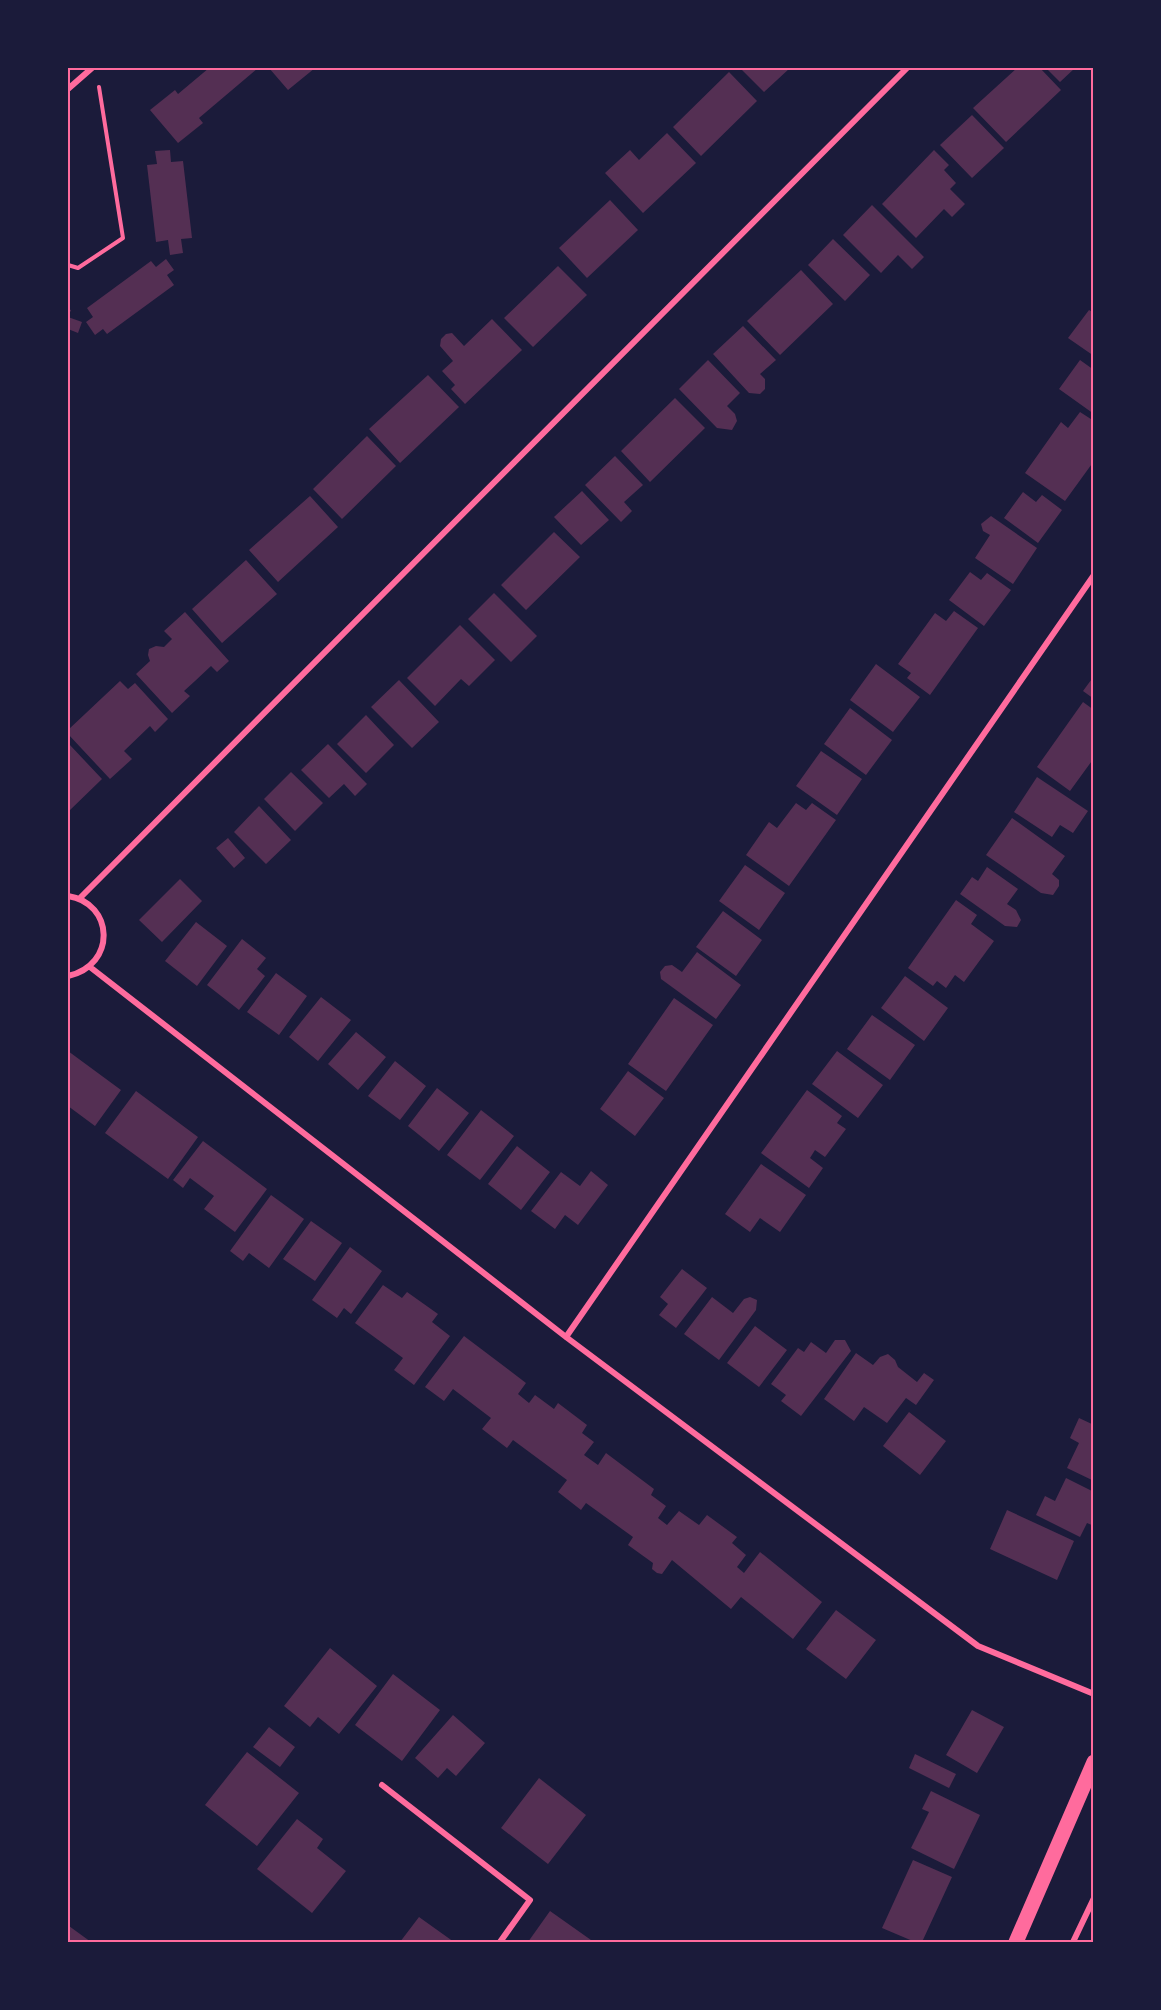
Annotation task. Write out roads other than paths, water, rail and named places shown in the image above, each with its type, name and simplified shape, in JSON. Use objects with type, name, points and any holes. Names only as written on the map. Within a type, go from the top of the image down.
[{"type":"main road","points":[[1016,1942],[1094,1762]]},
{"type":"street","points":[[68,89],[92,68]]},
{"type":"street","points":[[80,898],[907,68]]},
{"type":"street","points":[[566,1337],[1094,575]]},
{"type":"street","points":[[68,896],[80,898],[99,915],[104,933],[101,952],[90,967],[68,976]]},
{"type":"street","points":[[90,967],[566,1337],[978,1646],[1094,1694]]},
{"type":"street","points":[[382,1785],[530,1900],[500,1942]]},
{"type":"street","points":[[1073,1942],[1094,1898]]}]
